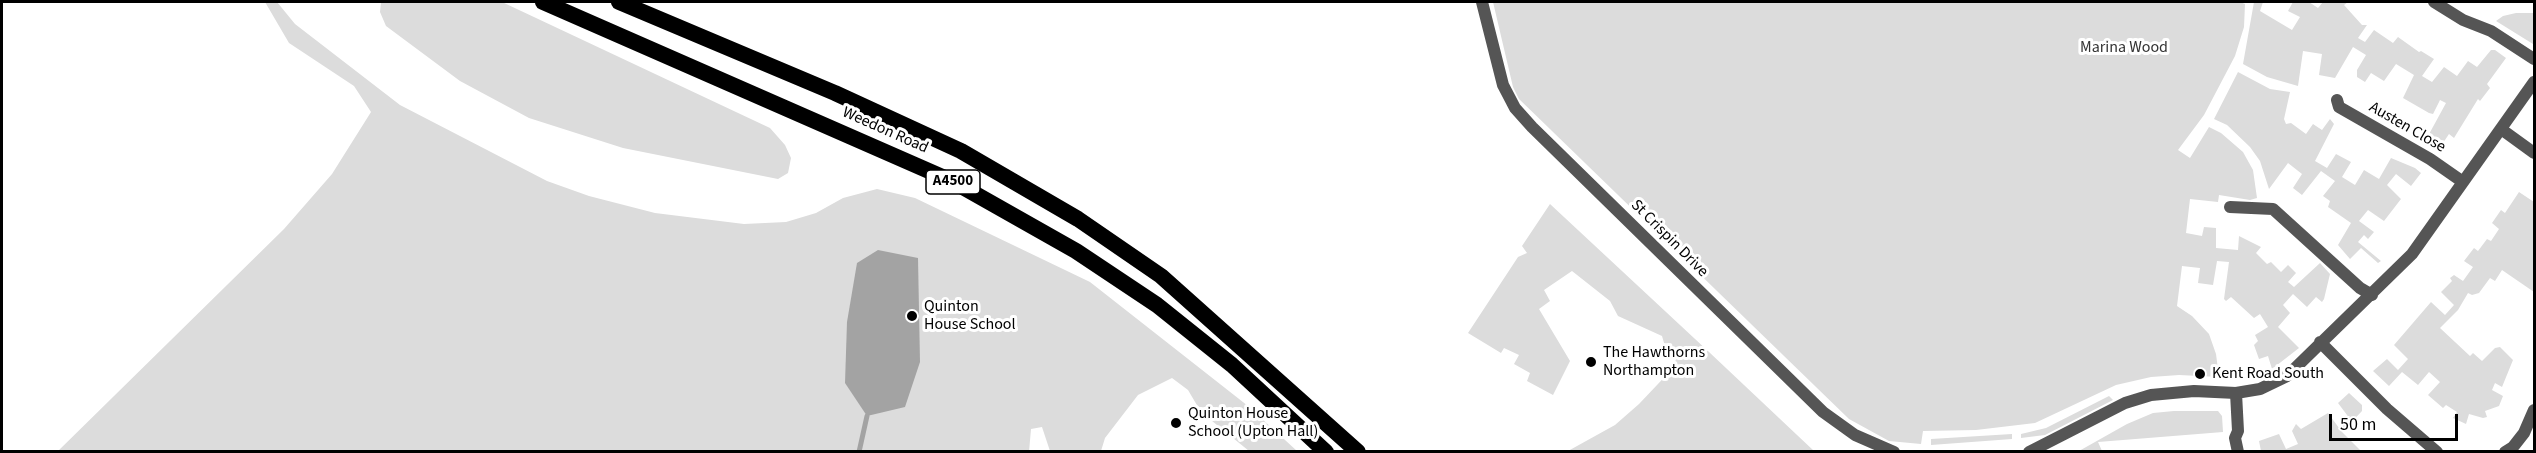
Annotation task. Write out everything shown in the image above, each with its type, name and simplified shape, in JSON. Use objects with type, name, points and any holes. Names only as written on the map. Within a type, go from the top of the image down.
[{"type":"highway","name":"Weedon Road","points":[[543,2],[944,178],[1076,251],[1166,312],[1232,365],[1326,452]]},
{"type":"highway","name":"Weedon Road","points":[[619,2],[836,93],[951,146],[1078,219],[1161,276],[1358,452]]},
{"type":"street","name":"St Crispin Drive","points":[[1482,2],[1503,85],[1515,108],[1532,127],[1823,411],[1855,435],[1894,452]]},
{"type":"street","points":[[2434,2],[2463,20],[2491,31],[2535,59]]},
{"type":"street","points":[[2029,452],[2125,403],[2151,395],[2194,391],[2236,393],[2260,389],[2287,376],[2412,254],[2535,82]]},
{"type":"street","name":"Austen Close","points":[[2337,100],[2339,107],[2430,159],[2463,182]]},
{"type":"street","points":[[2501,129],[2535,153]]},
{"type":"street","points":[[2230,207],[2273,209],[2360,288],[2372,295]]},
{"type":"street","points":[[2320,342],[2387,409],[2437,452]]},
{"type":"street","points":[[2236,393],[2238,430],[2235,438],[2238,452]]},
{"type":"street","points":[[2505,452],[2513,447],[2523,434],[2535,410]]},
{"type":"green space","points":[[265,2],[277,2],[295,24],[400,105],[547,181],[589,196],[655,213],[744,224],[786,222],[816,213],[843,198],[877,189],[915,198],[1090,282],[1248,406],[1297,451],[1249,451],[1201,412],[1188,390],[1172,378],[1138,395],[1105,438],[1101,451],[1050,451],[1042,427],[1031,429],[1029,452],[57,452],[284,229],[332,174],[371,112],[354,86],[289,43]]},
{"type":"green space","points":[[381,2],[502,2],[770,128],[785,145],[791,158],[788,173],[778,179],[623,148],[529,118],[460,81],[386,26],[380,12]]},
{"type":"green space","name":"Marina Wood","points":[[1493,2],[2240,2],[2245,4],[2244,27],[2235,56],[2204,115],[2178,150],[2190,158],[2209,127],[2221,133],[2243,152],[2253,170],[2257,198],[2250,200],[2219,195],[2218,202],[2190,199],[2186,233],[2202,236],[2204,227],[2216,228],[2216,248],[2238,250],[2239,236],[2261,247],[2256,253],[2267,264],[2271,262],[2281,272],[2288,265],[2296,273],[2288,282],[2294,287],[2320,263],[2330,274],[2324,299],[2322,302],[2316,297],[2307,307],[2293,294],[2283,305],[2290,313],[2278,327],[2299,348],[2272,369],[2268,356],[2259,359],[2254,345],[2258,341],[2255,335],[2268,327],[2260,314],[2254,318],[2231,297],[2226,301],[2224,299],[2229,262],[2217,261],[2213,285],[2198,283],[2200,268],[2182,266],[2177,306],[2192,316],[2209,334],[2216,354],[2219,377],[2179,375],[2151,377],[2116,385],[2035,423],[1976,430],[1923,431],[1921,444],[1889,441],[1849,419],[1519,99],[1513,87]]},
{"type":"green space","points":[[2254,2],[2263,2],[2260,11],[2292,30],[2300,17],[2288,11],[2293,2],[2309,2],[2318,8],[2323,2],[2348,2],[2344,5],[2362,25],[2367,25],[2358,38],[2365,42],[2374,30],[2393,43],[2398,37],[2419,52],[2434,59],[2422,76],[2432,82],[2444,67],[2457,76],[2468,61],[2477,67],[2491,50],[2495,50],[2506,58],[2487,84],[2490,88],[2480,101],[2478,99],[2454,138],[2449,134],[2439,149],[2428,142],[2428,136],[2446,103],[2440,100],[2433,114],[2403,98],[2414,75],[2396,64],[2384,81],[2371,73],[2365,82],[2357,77],[2357,70],[2366,55],[2353,47],[2335,78],[2319,75],[2322,54],[2303,51],[2298,86],[2267,77],[2243,64]]},
{"type":"green space","points":[[2534,13],[2533,44],[2496,21],[2503,16]]},
{"type":"green space","points":[[2238,72],[2270,89],[2290,92],[2284,119],[2286,124],[2291,123],[2306,134],[2313,124],[2322,130],[2330,119],[2334,124],[2315,161],[2327,168],[2336,154],[2351,162],[2342,177],[2355,185],[2364,170],[2379,179],[2391,158],[2421,173],[2411,186],[2396,174],[2387,185],[2401,199],[2384,221],[2368,210],[2359,221],[2374,232],[2368,239],[2364,235],[2358,242],[2381,261],[2378,263],[2361,248],[2350,259],[2338,245],[2351,223],[2328,207],[2330,201],[2323,196],[2335,181],[2321,171],[2302,195],[2293,188],[2302,174],[2288,163],[2269,189],[2260,161],[2250,147],[2227,125],[2214,119]]},
{"type":"green space","points":[[2519,192],[2534,202],[2534,292],[2502,270],[2495,281],[2490,278],[2479,293],[2472,295],[2468,293],[2458,310],[2440,328],[2470,356],[2473,353],[2482,361],[2495,348],[2500,347],[2513,360],[2502,387],[2495,383],[2492,390],[2503,396],[2499,406],[2485,411],[2487,417],[2469,414],[2466,424],[2453,418],[2457,412],[2446,405],[2443,408],[2428,395],[2440,382],[2429,372],[2418,385],[2402,372],[2389,386],[2373,371],[2387,359],[2398,370],[2408,359],[2394,345],[2431,302],[2445,315],[2454,305],[2441,292],[2452,281],[2450,278],[2454,275],[2463,281],[2473,267],[2464,261],[2474,248],[2478,251],[2487,239],[2491,241],[2499,229],[2492,223],[2501,210],[2505,213]]},
{"type":"green space","points":[[1550,204],[1814,451],[1568,451],[1615,425],[1639,404],[1675,366],[1676,355],[1667,353],[1662,336],[1618,316],[1610,301],[1572,271],[1544,290],[1550,301],[1539,309],[1570,361],[1553,395],[1527,381],[1530,373],[1514,364],[1519,355],[1504,348],[1501,353],[1468,333],[1518,257],[1527,253],[1522,246]]},
{"type":"green space","points":[[2349,393],[2362,405],[2362,411],[2342,432],[2361,451],[2261,451],[2259,441],[2279,434],[2286,449],[2298,444],[2292,431],[2296,424],[2301,429],[2328,413],[2339,428],[2350,419],[2338,403]]},
{"type":"green space","points":[[2109,396],[2113,400],[2045,435],[2021,438],[2021,434],[2046,428]]},
{"type":"green space","points":[[2218,411],[2222,416],[2223,432],[2098,442],[2102,451],[2079,451],[2127,424],[2153,413]]},
{"type":"green space","points":[[2012,434],[2012,439],[1931,445],[1931,439]]},
{"type":"shaded area","points":[[878,250],[918,258],[920,362],[905,407],[867,416],[845,383],[847,322],[857,263]]},
{"type":"waterway","points":[[859,452],[867,416]]},
{"type":"place","name":"Quinton House School","points":[[912,316]]},
{"type":"place","name":"The Hawthorns Northampton","points":[[1591,362]]},
{"type":"place","name":"Kent Road South","points":[[2200,374]]},
{"type":"place","name":"Quinton House School (Upton Hall)","points":[[1176,423]]}]
